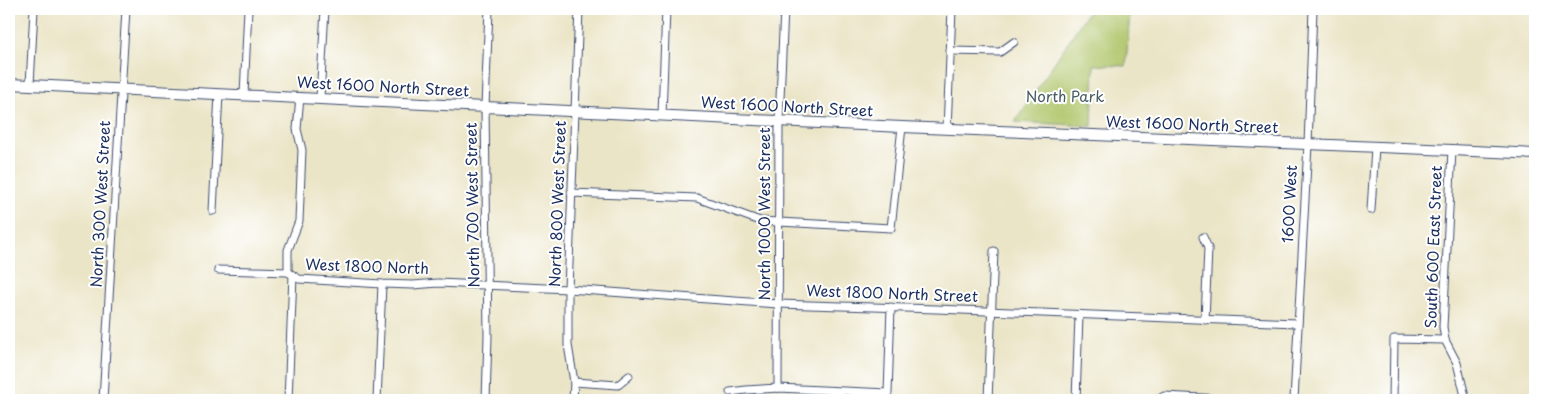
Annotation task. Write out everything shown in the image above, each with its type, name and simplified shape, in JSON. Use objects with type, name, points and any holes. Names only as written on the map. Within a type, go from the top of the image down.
[{"type":"street","points":[[30,85],[34,9]]},
{"type":"street","name":"North 300 West Street","points":[[103,400],[126,9]]},
{"type":"street","points":[[244,95],[248,9]]},
{"type":"street","points":[[320,98],[325,9]]},
{"type":"street","name":"North 700 West Street","points":[[486,400],[488,336],[485,107],[489,9]]},
{"type":"street","name":"North 800 West Street","points":[[573,400],[574,382],[568,345],[568,288],[579,9]]},
{"type":"street","points":[[662,116],[666,9]]},
{"type":"street","name":"North 1000 West Street","points":[[778,388],[779,121],[784,9]]},
{"type":"street","points":[[947,129],[952,9]]},
{"type":"street","name":"1600 West","points":[[1294,400],[1308,145],[1313,9]]},
{"type":"street","points":[[950,51],[1000,52],[1014,42]]},
{"type":"street","name":"West 1600 North Street","points":[[9,84],[662,116],[1535,154]]},
{"type":"street","points":[[213,211],[219,94]]},
{"type":"street","points":[[288,400],[290,274],[288,250],[299,221],[302,150],[297,129],[300,97]]},
{"type":"street","points":[[571,193],[697,198],[760,221],[892,228],[902,127]]},
{"type":"street","points":[[1371,210],[1375,147]]},
{"type":"street","name":"South 600 East Street","points":[[1452,150],[1443,327],[1445,340],[1457,363],[1466,400]]},
{"type":"street","points":[[1203,237],[1208,248],[1205,320]]},
{"type":"street","points":[[988,400],[994,251]]},
{"type":"street","name":"West 1800 North","points":[[218,270],[290,274],[299,279],[382,284],[413,285],[438,283],[487,285]]},
{"type":"street","points":[[377,400],[382,284]]},
{"type":"street","name":"West 1800 North Street","points":[[487,285],[568,288],[778,304],[1297,323]]},
{"type":"street","points":[[730,392],[778,388],[888,393],[891,307]]},
{"type":"street","points":[[1076,400],[1079,315]]},
{"type":"street","points":[[1393,400],[1394,339],[1445,340]]},
{"type":"street","points":[[574,382],[618,385],[630,376]]},
{"type":"street","points":[[1159,400],[1164,396],[1241,400]]},
{"type":"green space","name":"North Park","points":[[1090,9],[1123,9],[1130,11],[1126,66],[1094,65],[1092,126],[1015,122]]}]
